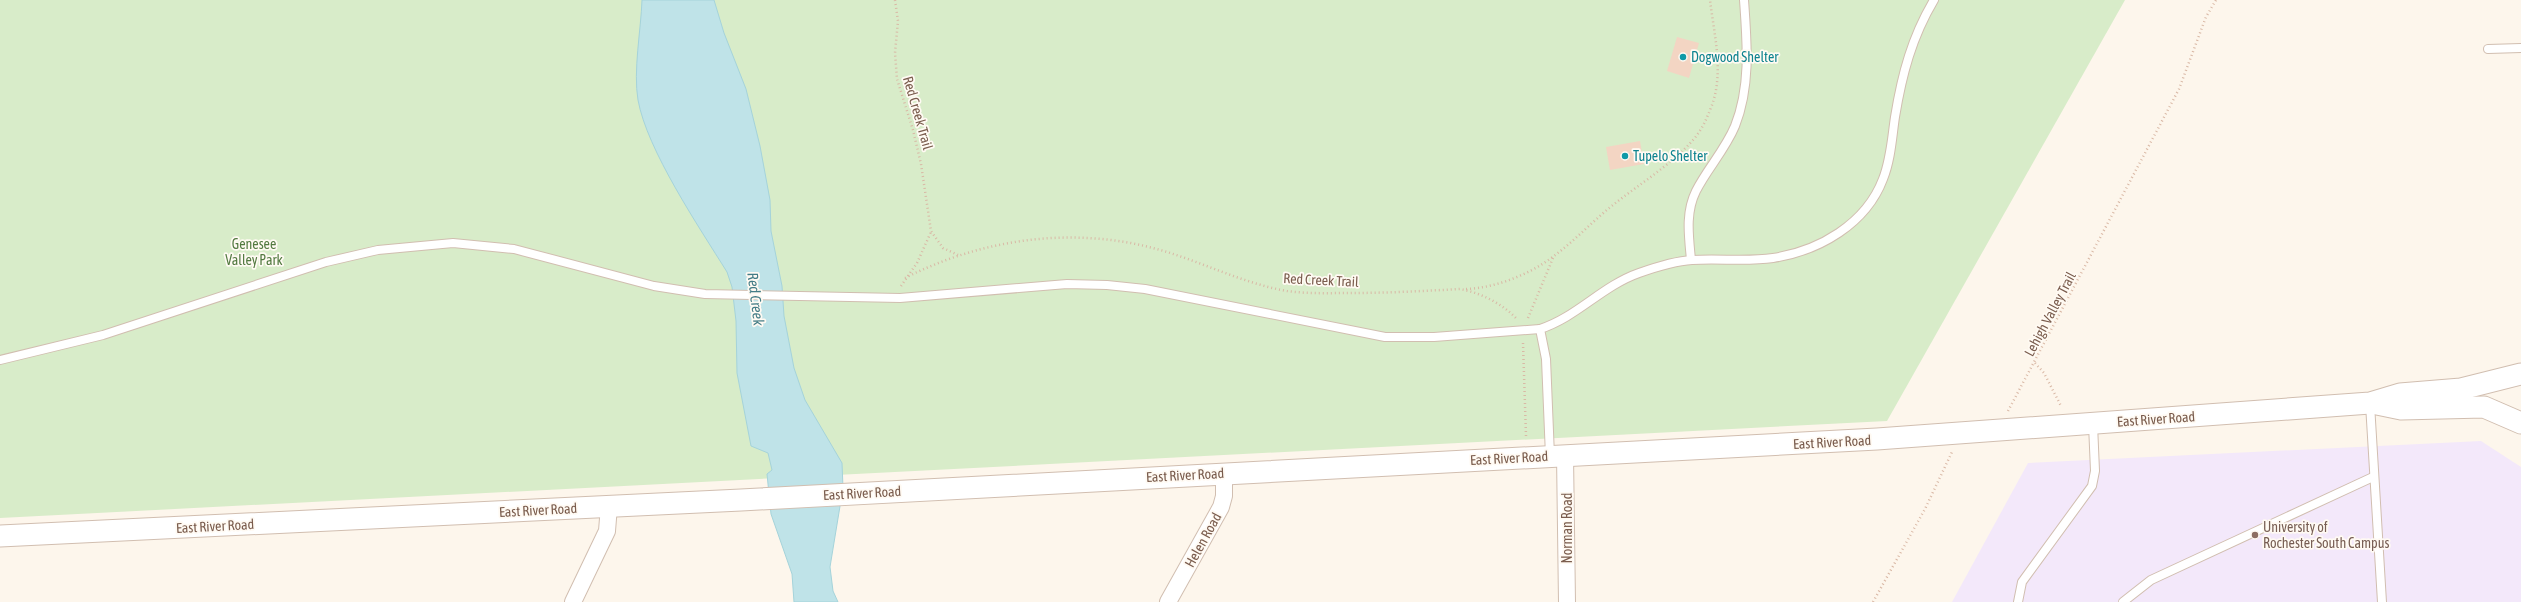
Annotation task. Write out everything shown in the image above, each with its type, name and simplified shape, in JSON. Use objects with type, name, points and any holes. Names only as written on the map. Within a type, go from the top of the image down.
[{"type":"street","name":"East River Road","points":[[0,536],[741,500],[1959,434],[2370,403],[2400,394],[2461,389],[2521,374]]},
{"type":"street","name":"East River Road","points":[[2370,403],[2401,409],[2484,407],[2521,423]]},
{"type":"street","name":"Norman Road","points":[[1558,455],[1567,602]]},
{"type":"street","name":"Helen Road","points":[[1168,602],[1221,507],[1224,496],[1224,473]]},
{"type":"street","points":[[573,602],[607,531],[609,506]]},
{"type":"lane","points":[[1691,260],[1688,227],[1691,203],[1701,182],[1734,127],[1744,96],[1747,62],[1744,0]]},
{"type":"lane","points":[[0,360],[103,335],[318,264],[405,246],[453,243],[494,245],[534,253],[654,286],[719,295],[900,298],[1047,285],[1106,285],[1145,290],[1385,337],[1434,337],[1540,329],[1565,318],[1603,291],[1638,273],[1691,260],[1752,260],[1791,254],[1830,238],[1847,227],[1862,214],[1883,179],[1889,160],[1907,59],[1915,35],[1934,0]]},
{"type":"lane","points":[[2488,49],[2521,48]]},
{"type":"lane","points":[[1540,329],[1546,359],[1558,455]]},
{"type":"lane","points":[[2370,403],[2373,477],[2382,602]]},
{"type":"lane","points":[[2018,602],[2022,582],[2092,486],[2095,471],[2093,424]]},
{"type":"lane","points":[[2123,602],[2151,580],[2373,477]]},
{"type":"path","name":"Red Creek Trail","points":[[896,0],[898,21],[895,53],[897,79],[920,158],[931,231],[943,248],[959,255]]},
{"type":"path","points":[[1460,290],[1496,285],[1530,271],[1553,257],[1609,208],[1673,159],[1700,130],[1712,106],[1718,77],[1710,0]]},
{"type":"path","name":"Lehigh Valley Trail","points":[[2007,413],[2035,363],[2179,89],[2206,17],[2216,0]]},
{"type":"path","points":[[900,298],[901,284],[917,263],[931,231]]},
{"type":"path","name":"Red Creek Trail","points":[[905,278],[959,255],[1030,240],[1083,237],[1114,240],[1165,251],[1287,291],[1353,293],[1460,290],[1483,295],[1518,320],[1523,330]]},
{"type":"path","points":[[1526,436],[1523,330],[1553,257]]},
{"type":"path","points":[[2035,363],[2044,373],[2071,426]]},
{"type":"path","points":[[1873,602],[1925,509],[1959,434]]},
{"type":"shaded area","name":"University of Rochester South Campus","points":[[2481,441],[2521,467],[2521,602],[1952,602],[2028,463]]},
{"type":"green space","name":"Genesee Valley Park","points":[[0,0],[2125,0],[1887,421],[0,518]]},
{"type":"water","name":"Red Creek","points":[[642,0],[714,0],[724,33],[746,89],[760,146],[770,200],[771,231],[782,286],[784,316],[794,368],[805,400],[842,463],[843,488],[830,567],[833,591],[838,602],[794,602],[792,574],[771,514],[767,474],[772,470],[768,453],[751,446],[737,373],[736,321],[732,287],[727,272],[675,188],[652,142],[643,120],[638,100],[636,76]]},
{"type":"building","name":"Dogwood Shelter","points":[[1677,37],[1699,43],[1689,78],[1667,71]]},
{"type":"building","name":"Tupelo Shelter","points":[[1640,141],[1644,164],[1610,170],[1606,147]]},
{"type":"place","name":"Dogwood Shelter","points":[[1683,57]]},
{"type":"place","name":"Tupelo Shelter","points":[[1625,156]]},
{"type":"place","name":"University of Rochester South Campus","points":[[2255,535]]}]
